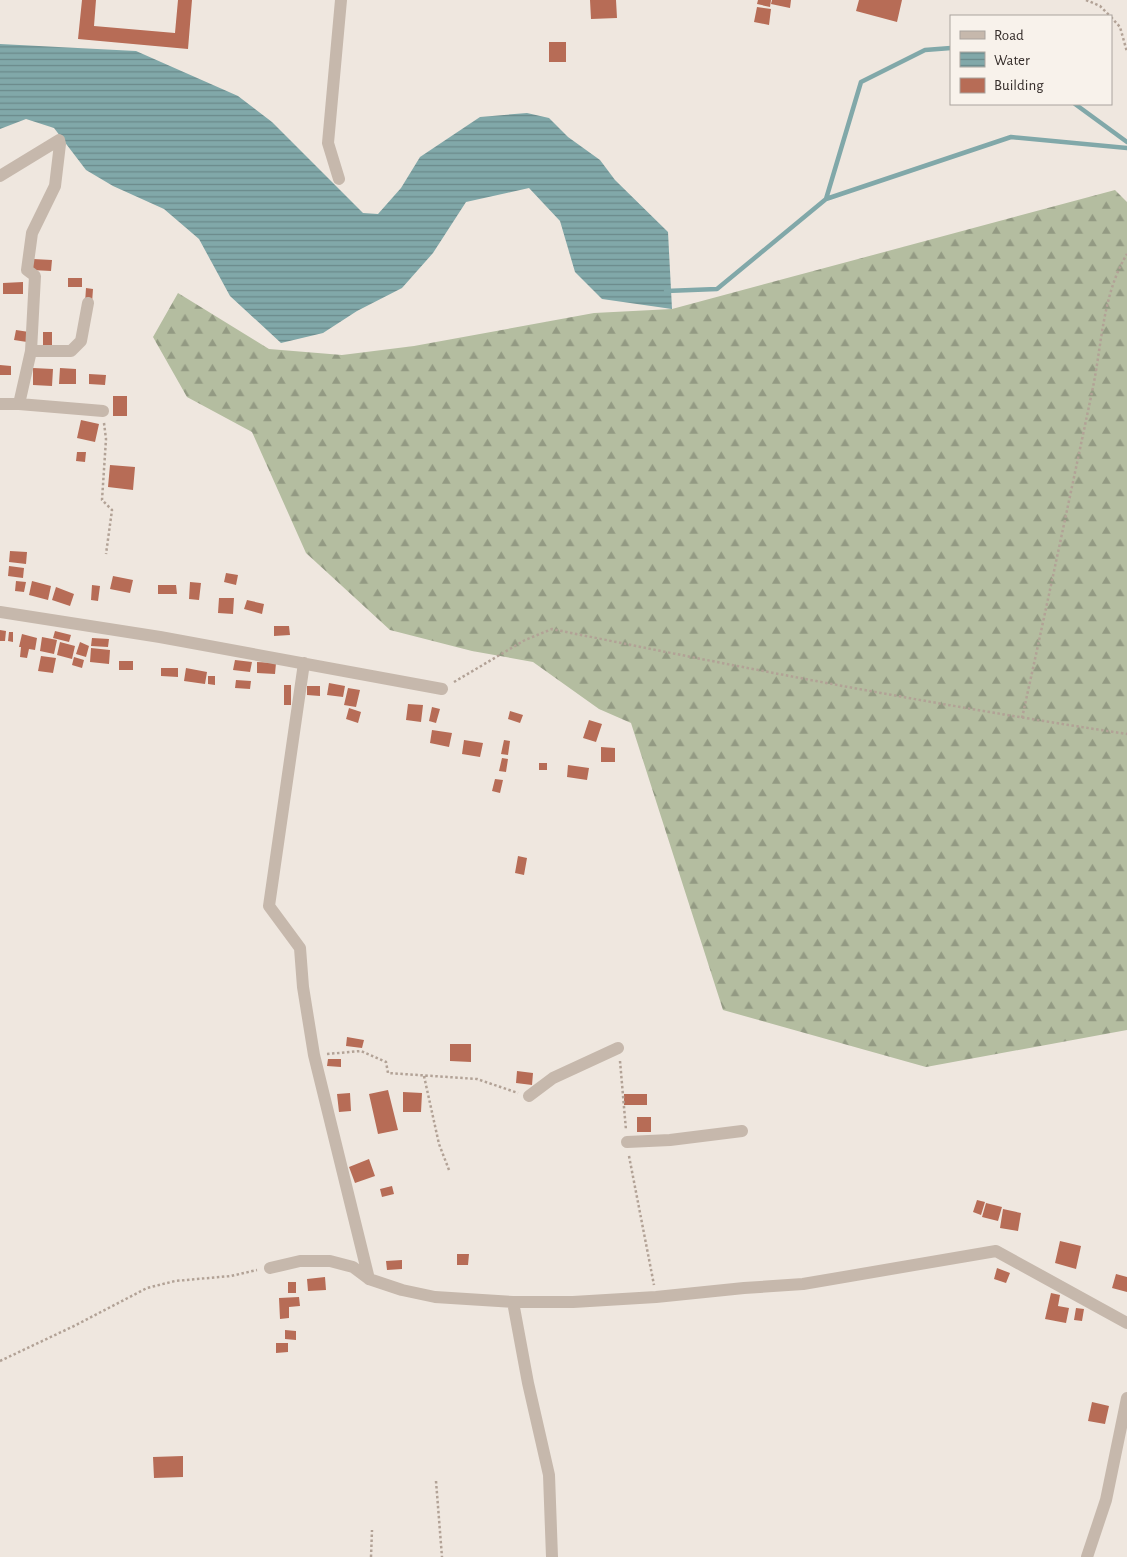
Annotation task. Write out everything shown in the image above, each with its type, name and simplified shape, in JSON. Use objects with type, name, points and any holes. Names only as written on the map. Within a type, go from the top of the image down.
[{"type":"street","points":[[339,179],[328,143],[341,0]]},
{"type":"street","points":[[0,176],[60,140],[55,186],[32,233],[27,270],[35,276],[31,351],[19,404]]},
{"type":"street","points":[[31,351],[71,351],[82,341],[88,303]]},
{"type":"street","points":[[0,404],[103,411]]},
{"type":"street","points":[[0,612],[160,637],[442,689]]},
{"type":"street","points":[[304,663],[269,906],[300,948],[303,987],[314,1055],[370,1278]]},
{"type":"street","points":[[529,1096],[553,1078],[618,1048]]},
{"type":"street","points":[[627,1142],[670,1140],[742,1131]]},
{"type":"street","points":[[270,1268],[300,1261],[330,1261],[353,1267],[370,1278],[402,1290],[435,1297],[513,1302],[573,1302],[803,1284],[996,1250],[1127,1323]]},
{"type":"street","points":[[513,1302],[548,1475],[552,1557]]},
{"type":"street","points":[[1087,1557],[1106,1500],[1127,1398]]},
{"type":"path","points":[[1086,0],[1100,6],[1110,15]]},
{"type":"path","points":[[1112,17],[1120,27],[1127,52]]},
{"type":"path","points":[[1022,718],[1094,386],[1102,327],[1117,271],[1127,254]]},
{"type":"path","points":[[103,411],[106,439],[102,500],[112,510],[106,554]]},
{"type":"path","points":[[442,689],[525,640],[552,629],[771,674],[1022,718],[1127,734]]},
{"type":"path","points":[[618,1048],[627,1142],[656,1297]]},
{"type":"path","points":[[314,1055],[361,1051],[386,1062],[388,1073],[477,1079],[529,1096]]},
{"type":"path","points":[[424,1076],[440,1144],[450,1170]]},
{"type":"path","points":[[0,1361],[74,1326],[147,1288],[175,1281],[231,1276],[270,1268]]},
{"type":"path","points":[[436,1481],[442,1557]]},
{"type":"path","points":[[371,1557],[372,1530]]},
{"type":"green space","points":[[1115,190],[1127,202],[1127,1030],[926,1067],[723,1010],[631,723],[599,709],[533,662],[472,651],[390,630],[306,553],[252,432],[187,397],[153,337],[178,293],[269,349],[342,355],[414,346],[594,313],[672,309]]},
{"type":"water","points":[[0,44],[136,51],[238,96],[272,122],[363,213],[378,214],[401,188],[420,157],[480,117],[527,113],[549,118],[568,137],[600,160],[615,180],[668,232],[672,309],[602,299],[575,272],[560,221],[529,188],[466,202],[433,253],[402,288],[357,311],[323,333],[281,343],[230,296],[199,239],[164,209],[113,186],[86,170],[54,128],[26,119],[0,129]]},
{"type":"building","points":[[82,0],[96,0],[94,26],[175,33],[178,0],[192,0],[188,49],[78,39]]},
{"type":"building","points":[[590,0],[616,0],[617,18],[591,19]]},
{"type":"building","points":[[758,0],[771,0],[770,7],[757,4]]},
{"type":"building","points":[[772,0],[791,0],[790,8],[771,4]]},
{"type":"building","points":[[859,0],[902,0],[897,22],[856,11]]},
{"type":"building","points":[[757,7],[771,9],[769,25],[754,22]]},
{"type":"building","points":[[549,42],[566,42],[566,62],[549,62]]},
{"type":"building","points":[[33,259],[52,260],[51,271],[32,270]]},
{"type":"building","points":[[68,278],[82,278],[82,287],[68,287]]},
{"type":"building","points":[[23,282],[23,294],[3,294],[3,283]]},
{"type":"building","points":[[86,288],[93,289],[92,303],[85,303]]},
{"type":"building","points":[[16,330],[29,332],[27,342],[14,340]]},
{"type":"building","points":[[43,332],[52,332],[52,348],[43,348]]},
{"type":"building","points":[[0,365],[11,366],[11,375],[0,375]]},
{"type":"building","points":[[33,368],[53,369],[52,386],[33,385]]},
{"type":"building","points":[[60,368],[76,369],[76,384],[59,384]]},
{"type":"building","points":[[89,374],[106,375],[105,385],[89,384]]},
{"type":"building","points":[[113,396],[127,396],[127,416],[113,416]]},
{"type":"building","points":[[81,420],[99,424],[95,442],[77,438]]},
{"type":"building","points":[[77,452],[86,452],[85,462],[76,461]]},
{"type":"building","points":[[110,465],[135,467],[133,490],[108,487]]},
{"type":"building","points":[[10,551],[27,552],[26,564],[9,562]]},
{"type":"building","points":[[9,566],[24,568],[23,578],[8,576]]},
{"type":"building","points":[[226,573],[238,575],[236,585],[224,582]]},
{"type":"building","points":[[113,576],[133,580],[130,593],[110,589]]},
{"type":"building","points":[[16,581],[26,582],[24,592],[15,591]]},
{"type":"building","points":[[32,581],[51,586],[48,600],[29,595]]},
{"type":"building","points":[[190,582],[201,583],[199,600],[189,599]]},
{"type":"building","points":[[92,585],[100,586],[98,601],[91,600]]},
{"type":"building","points":[[158,585],[176,585],[177,594],[158,594]]},
{"type":"building","points":[[56,587],[74,594],[70,606],[52,600]]},
{"type":"building","points":[[219,598],[234,598],[233,614],[218,613]]},
{"type":"building","points":[[247,600],[264,604],[262,614],[244,609]]},
{"type":"building","points":[[274,626],[289,626],[290,635],[274,636]]},
{"type":"building","points":[[0,630],[6,631],[5,641],[0,641]]},
{"type":"building","points":[[55,631],[71,635],[69,642],[53,638]]},
{"type":"building","points":[[9,632],[13,632],[13,642],[8,641]]},
{"type":"building","points":[[22,634],[37,638],[35,650],[29,649],[27,658],[20,657],[21,647],[19,647]]},
{"type":"building","points":[[42,637],[57,640],[54,654],[40,651]]},
{"type":"building","points":[[92,638],[109,639],[108,647],[91,646]]},
{"type":"building","points":[[60,642],[75,646],[72,659],[57,655]]},
{"type":"building","points":[[80,642],[89,646],[86,657],[76,654]]},
{"type":"building","points":[[91,648],[110,650],[109,664],[90,662]]},
{"type":"building","points":[[41,656],[56,658],[53,673],[38,671]]},
{"type":"building","points":[[74,657],[84,660],[82,668],[72,665]]},
{"type":"building","points":[[235,660],[252,662],[250,672],[233,670]]},
{"type":"building","points":[[119,661],[133,661],[133,670],[119,670]]},
{"type":"building","points":[[257,662],[276,663],[275,674],[257,673]]},
{"type":"building","points":[[161,668],[178,668],[178,677],[161,676]]},
{"type":"building","points":[[186,668],[207,672],[205,684],[184,681]]},
{"type":"building","points":[[208,676],[215,676],[215,685],[208,684]]},
{"type":"building","points":[[236,680],[251,681],[250,689],[235,688]]},
{"type":"building","points":[[329,683],[345,686],[343,697],[327,695]]},
{"type":"building","points":[[284,685],[291,685],[291,705],[284,705]]},
{"type":"building","points":[[307,686],[320,686],[320,696],[307,695]]},
{"type":"building","points":[[348,688],[360,690],[356,707],[344,705]]},
{"type":"building","points":[[408,704],[423,705],[421,722],[406,720]]},
{"type":"building","points":[[432,707],[440,709],[436,723],[429,721]]},
{"type":"building","points":[[349,708],[361,712],[358,723],[346,719]]},
{"type":"building","points":[[510,711],[523,715],[520,723],[508,719]]},
{"type":"building","points":[[589,720],[602,724],[596,742],[583,738]]},
{"type":"building","points":[[432,730],[452,733],[449,747],[430,743]]},
{"type":"building","points":[[464,740],[483,743],[480,757],[462,754]]},
{"type":"building","points":[[504,740],[510,741],[508,755],[501,754]]},
{"type":"building","points":[[601,747],[615,748],[615,762],[601,762]]},
{"type":"building","points":[[502,758],[508,759],[506,772],[499,771]]},
{"type":"building","points":[[539,763],[547,763],[547,770],[539,770]]},
{"type":"building","points":[[568,765],[589,768],[587,780],[567,777]]},
{"type":"building","points":[[495,779],[503,780],[500,793],[492,791]]},
{"type":"building","points":[[518,856],[527,858],[524,875],[515,873]]},
{"type":"building","points":[[347,1037],[364,1040],[362,1048],[346,1046]]},
{"type":"building","points":[[450,1044],[471,1044],[471,1062],[450,1061]]},
{"type":"building","points":[[328,1059],[341,1059],[341,1067],[327,1066]]},
{"type":"building","points":[[517,1071],[533,1073],[532,1085],[516,1083]]},
{"type":"building","points":[[388,1090],[398,1130],[378,1134],[369,1094]]},
{"type":"building","points":[[403,1092],[422,1093],[421,1112],[403,1112]]},
{"type":"building","points":[[350,1093],[351,1111],[339,1112],[337,1094]]},
{"type":"building","points":[[624,1094],[647,1094],[647,1105],[624,1105]]},
{"type":"building","points":[[637,1117],[651,1117],[651,1132],[637,1132]]},
{"type":"building","points":[[369,1159],[375,1176],[355,1183],[349,1167]]},
{"type":"building","points":[[392,1186],[394,1194],[382,1197],[380,1189]]},
{"type":"building","points":[[977,1200],[985,1202],[981,1215],[973,1212]]},
{"type":"building","points":[[986,1203],[1002,1207],[998,1221],[982,1217]]},
{"type":"building","points":[[1003,1209],[1021,1213],[1018,1231],[1000,1228]]},
{"type":"building","points":[[1060,1241],[1081,1246],[1076,1269],[1055,1263]]},
{"type":"building","points":[[457,1254],[469,1254],[468,1265],[457,1265]]},
{"type":"building","points":[[402,1260],[402,1269],[387,1270],[386,1261]]},
{"type":"building","points":[[997,1268],[1010,1273],[1006,1283],[994,1279]]},
{"type":"building","points":[[1116,1274],[1127,1277],[1127,1292],[1112,1288]]},
{"type":"building","points":[[325,1277],[326,1290],[308,1291],[307,1279]]},
{"type":"building","points":[[288,1282],[296,1282],[296,1293],[288,1293]]},
{"type":"building","points":[[1051,1293],[1060,1295],[1058,1306],[1069,1308],[1066,1323],[1045,1319]]},
{"type":"building","points":[[299,1297],[300,1306],[289,1307],[289,1318],[280,1319],[279,1298]]},
{"type":"building","points":[[1076,1308],[1084,1309],[1082,1321],[1074,1320]]},
{"type":"building","points":[[285,1330],[296,1331],[296,1340],[285,1339]]},
{"type":"building","points":[[276,1343],[288,1343],[288,1352],[276,1353]]},
{"type":"building","points":[[1092,1402],[1109,1406],[1105,1424],[1088,1421]]},
{"type":"building","points":[[183,1456],[183,1477],[154,1478],[153,1457]]},
{"type":"waterway","points":[[826,199],[861,82],[925,50],[950,48]]},
{"type":"waterway","points":[[1076,105],[1127,142]]},
{"type":"waterway","points":[[666,291],[717,289],[826,199],[1011,137],[1127,148]]}]
